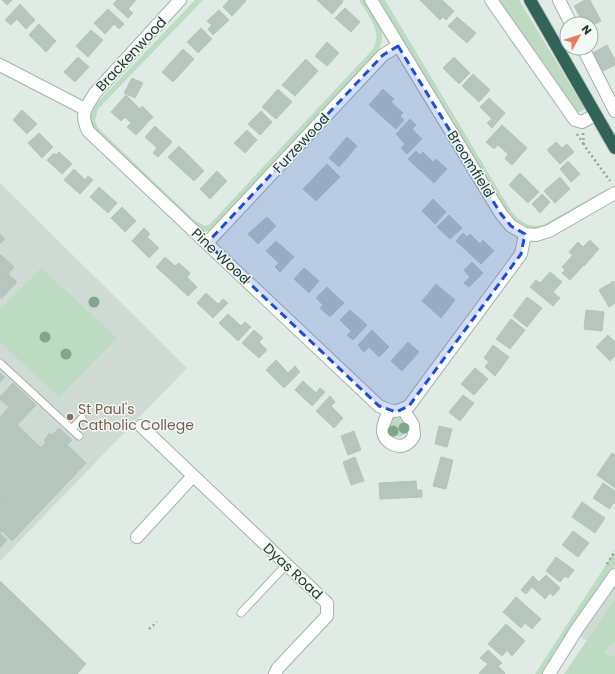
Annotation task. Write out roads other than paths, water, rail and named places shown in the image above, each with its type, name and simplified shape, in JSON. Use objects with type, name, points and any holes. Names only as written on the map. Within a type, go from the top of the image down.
[{"type":"highway","points":[[530,0],[615,148]]},
{"type":"street","name":"Brackenwood","points":[[85,109],[95,93],[180,0]]},
{"type":"street","name":"Broomfield","points":[[371,0],[501,214],[511,226],[525,234]]},
{"type":"street","points":[[491,0],[575,120],[582,122],[595,115]]},
{"type":"street","points":[[559,0],[567,16]]},
{"type":"street","name":"Furzewood","points":[[207,243],[384,55],[398,46]]},
{"type":"street","points":[[587,56],[615,111]]},
{"type":"street","points":[[0,66],[85,109]]},
{"type":"street","name":"Pine Wood","points":[[85,109],[83,121],[88,132],[379,406],[389,411]]},
{"type":"street","points":[[403,409],[413,425],[414,436],[408,443],[399,446],[389,443],[383,434],[384,424],[389,411],[396,412],[409,406],[521,254],[525,234],[536,235],[549,231],[613,187]]},
{"type":"street","name":"Dyas Road","points":[[141,426],[286,565],[327,602],[328,616],[278,668],[276,674]]},
{"type":"street","points":[[137,537],[193,476]]},
{"type":"street","points":[[549,674],[615,575]]},
{"type":"lane","points":[[0,363],[79,436]]},
{"type":"lane","points":[[72,429],[82,418]]},
{"type":"lane","points":[[241,613],[286,565]]},
{"type":"place","name":"St Paul's Catholic College","points":[[70,417]]}]
